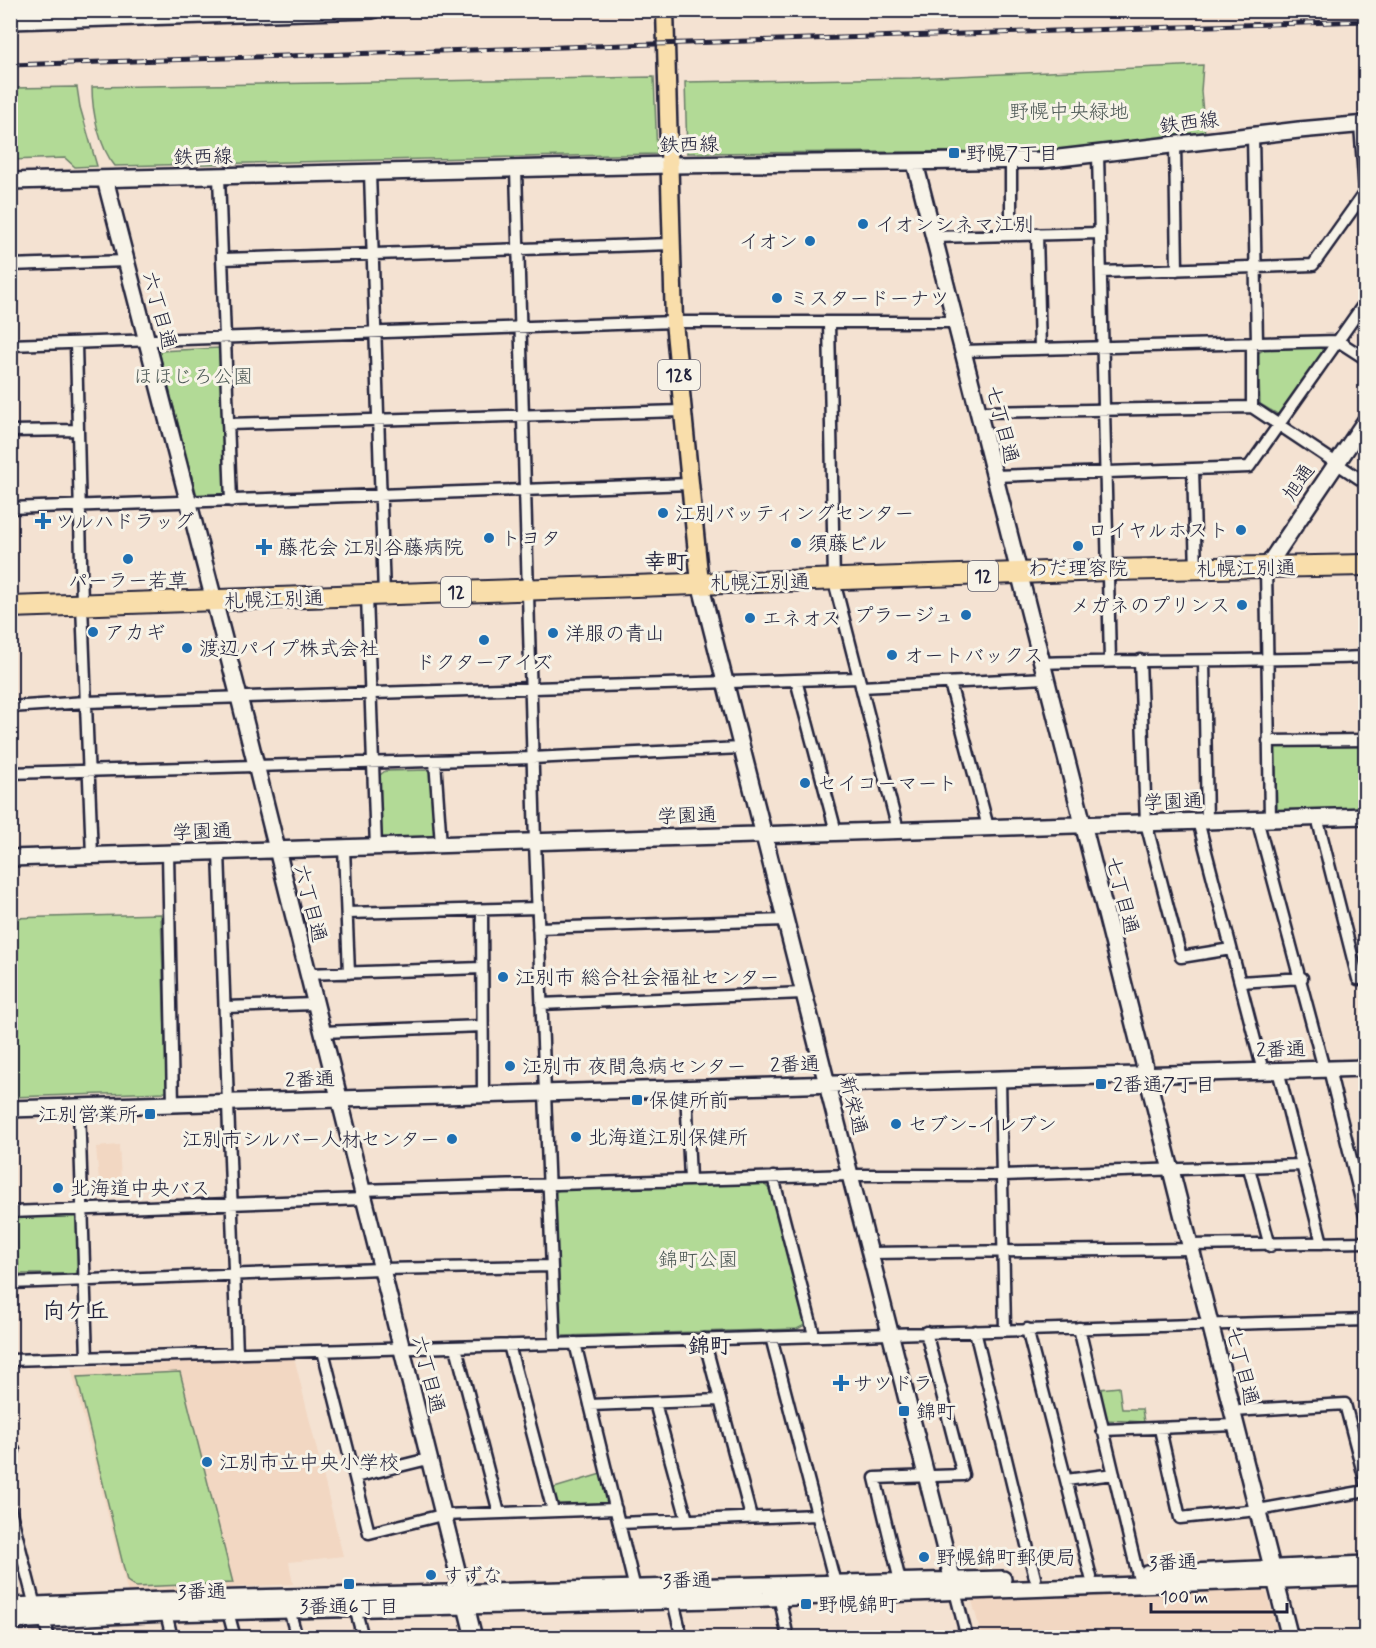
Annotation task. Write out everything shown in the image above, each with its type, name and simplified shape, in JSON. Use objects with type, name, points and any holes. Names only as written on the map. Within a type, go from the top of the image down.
[{"type":"highway","name":"札幌江別通","points":[[10,607],[700,583],[1019,575],[1109,570],[1365,565]]},
{"type":"main road","name":"128","points":[[665,10],[674,322],[700,583]]},
{"type":"street","points":[[10,21],[33,15],[373,10]]},
{"type":"street","points":[[1101,272],[1314,265],[1365,191],[1363,124]]},
{"type":"street","name":"鉄西線","points":[[10,182],[669,165],[1042,160],[1363,124]]},
{"type":"street","points":[[1252,407],[1256,267],[1253,135]]},
{"type":"street","points":[[1175,144],[1177,270]]},
{"type":"street","points":[[1098,154],[1110,661]]},
{"type":"street","points":[[1011,161],[1011,235]]},
{"type":"street","name":"七丁目通","points":[[915,163],[1290,1638]]},
{"type":"street","points":[[516,169],[532,758],[555,1344]]},
{"type":"street","points":[[370,172],[381,496],[372,693],[376,847]]},
{"type":"street","points":[[219,176],[231,501]]},
{"type":"street","name":"六丁目通","points":[[105,179],[212,601],[239,697],[474,1638]]},
{"type":"street","points":[[934,237],[1100,233]]},
{"type":"street","points":[[1037,234],[1040,349]]},
{"type":"street","points":[[222,259],[671,244]]},
{"type":"street","points":[[10,265],[126,261]]},
{"type":"street","points":[[994,476],[1249,467],[1365,301]]},
{"type":"street","points":[[10,345],[674,322],[956,322]]},
{"type":"street","points":[[829,322],[834,581],[898,830]]},
{"type":"street","points":[[963,351],[1338,341],[1365,359]]},
{"type":"street","points":[[76,343],[82,605],[92,855]]},
{"type":"street","points":[[979,412],[1252,407],[1365,483]]},
{"type":"street","points":[[228,424],[682,411]]},
{"type":"street","name":"旭通","points":[[1266,568],[1365,420]]},
{"type":"street","points":[[10,431],[78,430]]},
{"type":"street","points":[[1193,469],[1196,570]]},
{"type":"street","points":[[10,508],[690,484]]},
{"type":"street","points":[[1266,568],[1269,741],[1264,819],[1302,978],[1365,1220]]},
{"type":"street","name":"新栄通","points":[[700,583],[967,1638]]},
{"type":"street","points":[[10,707],[86,702],[796,680],[950,683],[1110,661],[1204,662],[1365,657]]},
{"type":"street","points":[[1140,660],[1146,823],[1181,957],[1232,949]]},
{"type":"street","points":[[1204,662],[1203,821],[1240,982],[1301,1165],[1322,1243]]},
{"type":"street","points":[[796,680],[836,832]]},
{"type":"street","points":[[950,683],[988,827]]},
{"type":"street","points":[[1269,741],[1365,740]]},
{"type":"street","points":[[10,773],[532,758],[741,748]]},
{"type":"street","points":[[435,761],[441,845]]},
{"type":"street","name":"学園通","points":[[10,858],[1365,816]]},
{"type":"street","points":[[1317,817],[1358,979],[1365,978]]},
{"type":"street","points":[[344,848],[349,973]]},
{"type":"street","points":[[219,852],[230,1102],[237,1354]]},
{"type":"street","points":[[168,853],[173,1104]]},
{"type":"street","points":[[347,913],[537,908]]},
{"type":"street","points":[[482,910],[483,1095]]},
{"type":"street","points":[[538,928],[785,920]]},
{"type":"street","points":[[307,974],[482,968]]},
{"type":"street","points":[[1240,982],[1302,978]]},
{"type":"street","points":[[541,1004],[804,993]]},
{"type":"street","points":[[226,1007],[314,1004]]},
{"type":"street","points":[[322,1032],[482,1026]]},
{"type":"street","name":"2番通","points":[[10,1109],[1365,1068]]},
{"type":"street","points":[[1000,1079],[1005,1330]]},
{"type":"street","points":[[686,1088],[690,1180]]},
{"type":"street","points":[[79,1107],[87,1358]]},
{"type":"street","points":[[10,1212],[232,1203],[548,1184],[850,1175],[1003,1175],[1301,1165]]},
{"type":"street","points":[[1250,1168],[1269,1246]]},
{"type":"street","points":[[773,1177],[814,1335]]},
{"type":"street","points":[[870,1253],[1269,1246],[1365,1242]]},
{"type":"street","points":[[10,1283],[86,1278],[551,1266]]},
{"type":"street","points":[[10,1360],[1365,1320]]},
{"type":"street","points":[[1079,1328],[1140,1579]]},
{"type":"street","points":[[1027,1329],[1091,1577]]},
{"type":"street","points":[[975,1330],[1035,1578]]},
{"type":"street","points":[[900,1581],[875,1478],[963,1475],[926,1332]]},
{"type":"street","points":[[771,1337],[835,1583]]},
{"type":"street","points":[[704,1339],[751,1517]]},
{"type":"street","points":[[575,1343],[637,1595]]},
{"type":"street","points":[[509,1345],[553,1511]]},
{"type":"street","points":[[456,1347],[499,1513]]},
{"type":"street","points":[[323,1351],[369,1533],[442,1515],[616,1509]]},
{"type":"street","points":[[590,1405],[720,1400]]},
{"type":"street","points":[[655,1403],[687,1520]]},
{"type":"street","points":[[1102,1430],[1160,1429],[1345,1404],[1365,1484]]},
{"type":"street","points":[[1160,1429],[1180,1518],[1258,1509],[1365,1491]]},
{"type":"street","points":[[355,1477],[428,1459]]},
{"type":"street","points":[[1066,1480],[1114,1474]]},
{"type":"street","points":[[10,1509],[49,1638]]},
{"type":"street","points":[[619,1523],[817,1515]]},
{"type":"street","name":"3番通","points":[[10,1606],[40,1610],[954,1586],[1274,1573],[1365,1564]]},
{"type":"street","name":"3番通","points":[[1274,1573],[1365,1577]]},
{"type":"street","name":"3番通","points":[[637,1595],[673,1601],[835,1583],[900,1581],[954,1586],[1035,1578],[1140,1579]]},
{"type":"street","points":[[778,1591],[788,1638]]},
{"type":"street","points":[[673,1601],[682,1638]]},
{"type":"street","points":[[354,1602],[363,1638]]},
{"type":"street","points":[[288,1604],[297,1638]]},
{"type":"street","name":"3番通","points":[[165,1606],[228,1612],[288,1604]]},
{"type":"street","points":[[165,1606],[172,1638]]},
{"type":"street","name":"3番通","points":[[10,1621],[40,1610]]},
{"type":"street","points":[[228,1612],[235,1638]]},
{"type":"shaded area","points":[[119,1145],[121,1180],[99,1181],[96,1147]]},
{"type":"shaded area","name":"江別市立中央小学校","points":[[294,1357],[343,1556],[289,1562],[293,1584],[128,1594],[71,1368]]},
{"type":"shaded area","points":[[1262,1589],[1267,1593],[1279,1637],[982,1637],[972,1601],[977,1596]]},
{"type":"green space","name":"野幌中央緑地","points":[[1203,65],[1201,91],[1205,135],[1073,151],[687,153],[685,82],[912,78]]},
{"type":"green space","points":[[654,77],[657,154],[115,166],[101,139],[93,107],[92,87]]},
{"type":"green space","points":[[77,87],[80,107],[97,166],[75,167],[65,158],[11,160],[11,88]]},
{"type":"green space","points":[[1321,346],[1323,354],[1279,415],[1260,404],[1258,353],[1265,349]]},
{"type":"green space","name":"ほほじろ公園","points":[[219,348],[227,491],[221,496],[197,496],[159,351]]},
{"type":"green space","points":[[1365,743],[1365,812],[1277,813],[1275,744]]},
{"type":"green space","points":[[428,770],[432,775],[434,837],[432,840],[384,841],[381,833],[380,775],[385,771]]},
{"type":"green space","points":[[161,914],[167,1092],[11,1097],[11,918]]},
{"type":"green space","name":"錦町公園","points":[[763,1183],[770,1190],[805,1325],[797,1329],[562,1336],[558,1330],[553,1193],[561,1189]]},
{"type":"green space","points":[[74,1214],[77,1217],[78,1269],[76,1274],[19,1274],[16,1218]]},
{"type":"green space","points":[[180,1372],[233,1583],[136,1587],[127,1581],[77,1377]]},
{"type":"green space","points":[[1119,1387],[1122,1409],[1142,1409],[1144,1422],[1107,1420],[1099,1389]]},
{"type":"green space","points":[[601,1474],[608,1502],[605,1504],[559,1507],[555,1503],[551,1489]]},
{"type":"railway","points":[[10,65],[1366,21]]},
{"type":"place","name":"野幌7丁目","points":[[954,153]]},
{"type":"place","name":"イオンシネマ江別","points":[[863,224]]},
{"type":"place","name":"イオン","points":[[810,241]]},
{"type":"place","name":"ミスタードーナツ","points":[[777,298]]},
{"type":"place","name":"江別バッティングセンター","points":[[663,513]]},
{"type":"place","name":"ツルハドラッグ","points":[[43,521]]},
{"type":"place","name":"ロイヤルホスト","points":[[1241,530]]},
{"type":"place","name":"トヨタ","points":[[489,538]]},
{"type":"place","name":"須藤ビル","points":[[796,543]]},
{"type":"place","name":"わだ理容院","points":[[1078,546]]},
{"type":"place","name":"藤花会 江別谷藤病院","points":[[264,547]]},
{"type":"place","name":"パーラー若草","points":[[128,559]]},
{"type":"place","name":"メガネのプリンス","points":[[1242,605]]},
{"type":"place","name":"プラージュ","points":[[966,615]]},
{"type":"place","name":"エネオス","points":[[750,618]]},
{"type":"place","name":"アカギ","points":[[93,632]]},
{"type":"place","name":"洋服の青山","points":[[553,633]]},
{"type":"place","name":"ドクターアイズ","points":[[484,640]]},
{"type":"place","name":"渡辺パイプ株式会社","points":[[187,648]]},
{"type":"place","name":"オートバックス","points":[[892,655]]},
{"type":"place","name":"セイコーマート","points":[[805,783]]},
{"type":"place","name":"江別市 総合社会福祉センター","points":[[503,977]]},
{"type":"place","name":"江別市 夜間急病センター","points":[[510,1066]]},
{"type":"place","name":"2番通7丁目","points":[[1101,1084]]},
{"type":"place","name":"保健所前","points":[[637,1100]]},
{"type":"place","name":"江別営業所","points":[[150,1114]]},
{"type":"place","name":"セブン-イレブン","points":[[896,1124]]},
{"type":"place","name":"北海道江別保健所","points":[[576,1137]]},
{"type":"place","name":"江別市シルバー人材センター","points":[[452,1139]]},
{"type":"place","name":"北海道中央バス","points":[[58,1188]]},
{"type":"place","name":"サツドラ","points":[[841,1383]]},
{"type":"place","name":"錦町","points":[[904,1411]]},
{"type":"place","name":"江別市立中央小学校","points":[[207,1462]]},
{"type":"place","name":"野幌錦町郵便局","points":[[924,1557]]},
{"type":"place","name":"すずな","points":[[431,1575]]},
{"type":"place","name":"3番通6丁目","points":[[349,1584]]},
{"type":"place","name":"野幌錦町","points":[[806,1604]]},
{"type":"district","name":"幸町","points":[[666,561]]},
{"type":"district","name":"向ケ丘","points":[[76,1310]]},
{"type":"district","name":"錦町","points":[[710,1345]]}]
